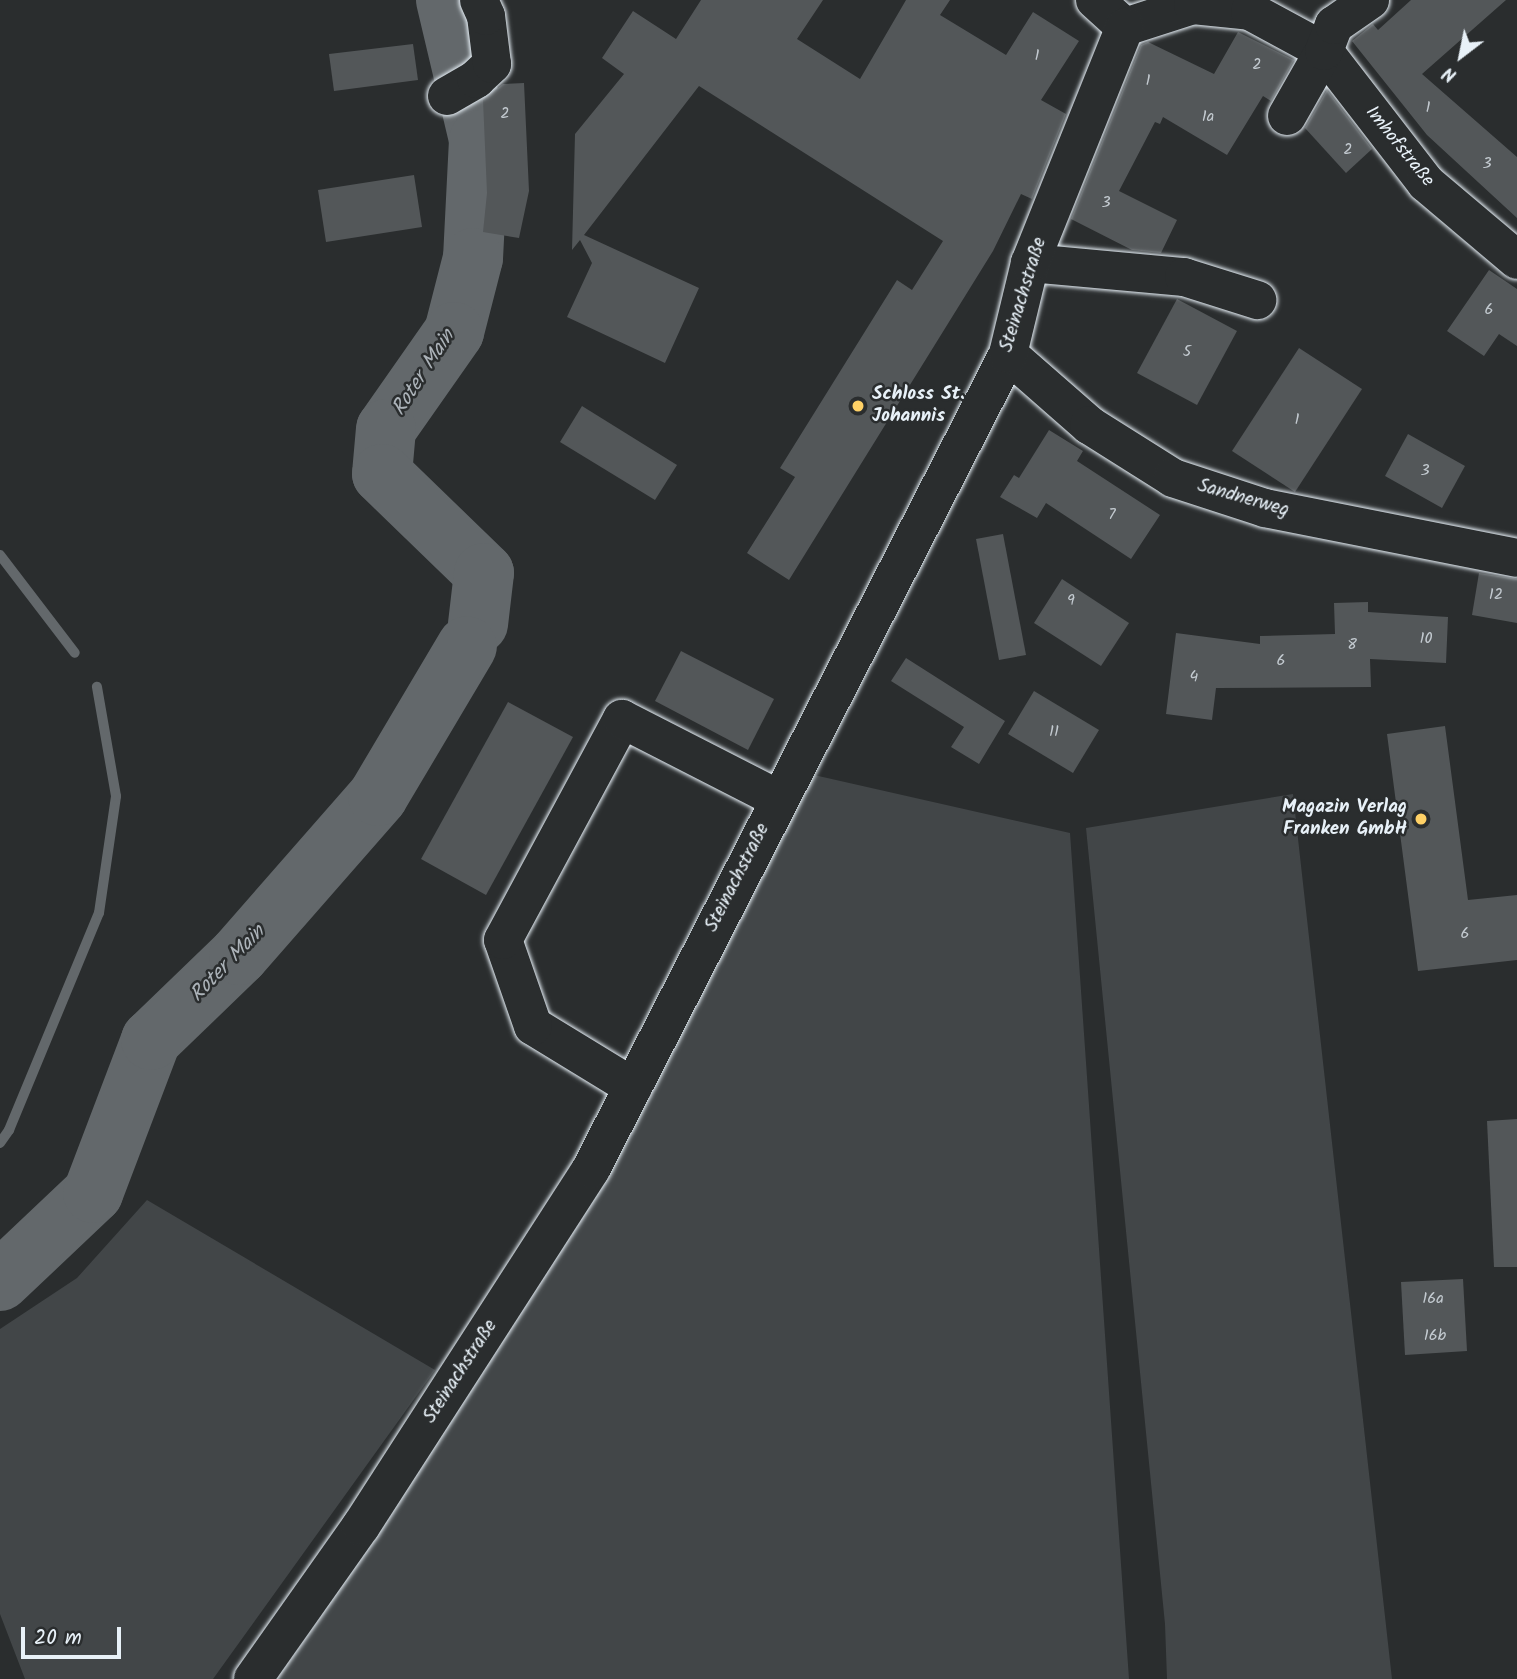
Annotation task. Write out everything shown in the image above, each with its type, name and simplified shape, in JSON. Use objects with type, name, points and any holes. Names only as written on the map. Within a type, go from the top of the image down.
[{"type":"street","points":[[462,88],[492,64],[486,16],[479,0]]},
{"type":"street","points":[[1095,0],[1125,27],[1193,5],[1250,11],[1324,51]]},
{"type":"street","points":[[1287,116],[1324,51],[1334,25],[1370,0]]},
{"type":"street","name":"Steinachstraße","points":[[253,1679],[361,1526],[592,1169],[778,799],[1008,354],[1030,263],[1125,27]]},
{"type":"street","name":"Imhofstraße","points":[[1324,51],[1426,183],[1517,260]]},
{"type":"street","points":[[1030,263],[1184,277],[1256,300]]},
{"type":"street","name":"Sandnerweg","points":[[1008,354],[1089,425],[1173,478],[1265,508],[1517,558]]},
{"type":"street","points":[[633,1087],[533,1026],[503,940],[622,719],[778,799]]},
{"type":"shaded area","points":[[814,775],[1070,833],[1129,1679],[277,1679],[318,1621],[608,1167]]},
{"type":"shaded area","points":[[1293,794],[1392,1679],[1167,1679],[1165,1624],[1086,828]]},
{"type":"shaded area","points":[[147,1200],[435,1370],[213,1679],[25,1679],[0,1614],[0,1329],[77,1278]]},
{"type":"building","points":[[701,0],[823,0],[797,39],[860,79],[906,0],[950,0],[940,15],[1006,55],[1033,12],[1079,41],[1041,100],[1066,114],[1032,199],[1021,194],[993,251],[789,580],[747,553],[795,477],[780,468],[897,280],[912,290],[943,241],[699,86],[584,235],[699,288],[665,363],[567,317],[592,263],[580,240],[572,250],[575,134],[624,74],[602,58],[633,11],[676,39]]},
{"type":"building","points":[[1411,0],[1506,0],[1422,74],[1517,157],[1517,218],[1427,135],[1352,41],[1373,24],[1378,30]]},
{"type":"building","points":[[1238,32],[1294,60],[1271,101],[1263,96],[1227,155],[1163,117],[1160,124],[1155,122],[1119,191],[1177,220],[1161,253],[1132,250],[1071,219],[1141,45],[1148,42],[1214,74]]},
{"type":"building","points":[[413,44],[418,80],[334,91],[329,54]]},
{"type":"building","points":[[524,83],[529,191],[519,238],[483,232],[487,193],[483,100],[503,84]]},
{"type":"building","points":[[1327,90],[1372,149],[1346,173],[1305,128]]},
{"type":"building","points":[[414,175],[422,227],[326,242],[318,190]]},
{"type":"building","points":[[1489,270],[1517,289],[1517,346],[1499,334],[1484,356],[1447,331]]},
{"type":"building","points":[[1177,299],[1237,331],[1197,405],[1137,373]]},
{"type":"building","points":[[1299,348],[1362,389],[1295,492],[1232,451]]},
{"type":"building","points":[[582,406],[677,465],[655,500],[560,442]]},
{"type":"building","points":[[1049,430],[1083,451],[1077,461],[1160,515],[1131,559],[1046,503],[1037,518],[1000,497],[1014,475],[1019,478]]},
{"type":"building","points":[[1408,434],[1465,466],[1442,508],[1385,476]]},
{"type":"building","points":[[1003,534],[1026,655],[999,660],[976,539]]},
{"type":"building","points":[[1479,573],[1517,579],[1517,623],[1472,615]]},
{"type":"building","points":[[1062,579],[1129,623],[1101,666],[1034,623]]},
{"type":"building","points":[[1368,602],[1368,612],[1448,617],[1446,663],[1370,659],[1371,687],[1216,688],[1212,720],[1166,714],[1176,633],[1260,644],[1260,636],[1335,634],[1334,603]]},
{"type":"building","points":[[681,651],[774,699],[748,750],[655,701]]},
{"type":"building","points":[[906,658],[1005,721],[979,764],[951,747],[964,727],[891,681]]},
{"type":"building","points":[[1034,691],[1099,730],[1073,773],[1008,734]]},
{"type":"building","points":[[508,702],[573,737],[486,895],[421,859]]},
{"type":"building","points":[[1445,726],[1468,900],[1517,895],[1517,960],[1418,971],[1387,734]]},
{"type":"building","points":[[1517,1119],[1517,1267],[1494,1267],[1487,1121]]},
{"type":"building","points":[[1463,1279],[1467,1351],[1405,1355],[1401,1282]]},
{"type":"waterway","name":"Roter Main","points":[[446,0],[479,140],[473,258],[454,332],[386,429],[382,474],[484,573],[478,624]]},
{"type":"waterway","points":[[0,555],[75,653]]},
{"type":"waterway","name":"Roter Main","points":[[0,1281],[93,1193],[151,1040],[239,955],[378,796],[467,646]]},
{"type":"waterway","points":[[0,1143],[9,1130],[99,913],[116,796],[97,687]]},
{"type":"place","name":"Schloss St. Johannis","points":[[858,406]]},
{"type":"place","name":"Magazin Verlag Franken GmbH","points":[[1421,819]]}]
